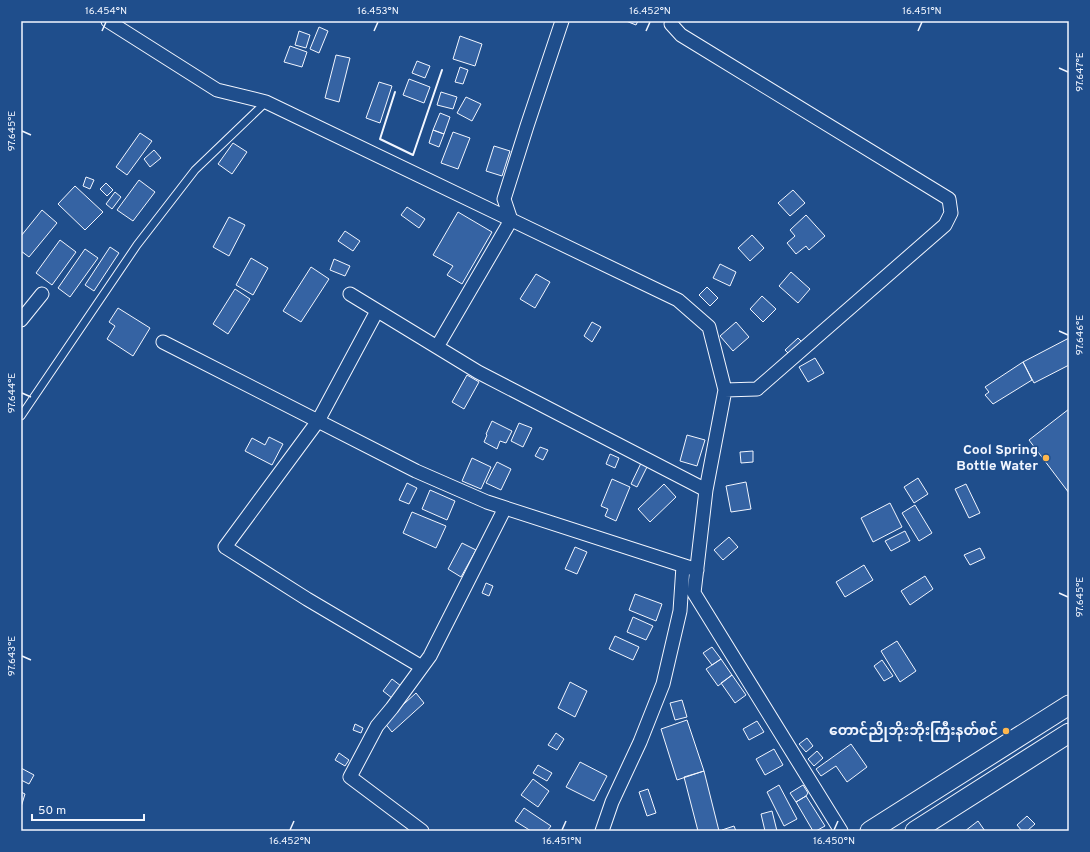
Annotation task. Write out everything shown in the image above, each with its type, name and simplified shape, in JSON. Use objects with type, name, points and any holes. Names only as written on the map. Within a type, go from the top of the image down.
[{"type":"main road","points":[[870,831],[1069,706]]},
{"type":"main road","points":[[915,831],[1069,733]]},
{"type":"street","points":[[108,21],[217,90],[266,102],[678,300],[709,327],[725,390],[706,490],[694,593],[841,831]]},
{"type":"street","points":[[437,347],[511,220],[504,198],[562,21]]},
{"type":"street","points":[[672,22],[681,35],[949,199],[951,213],[945,225],[757,389],[725,390]]},
{"type":"street","points":[[21,320],[42,294]]},
{"type":"street","points":[[350,294],[478,372],[706,490]]},
{"type":"street","points":[[378,311],[318,421],[225,547],[307,599],[422,667]]},
{"type":"street","points":[[162,342],[416,472],[486,502],[697,570]]},
{"type":"street","points":[[422,831],[350,777],[377,726],[430,656],[505,508]]},
{"type":"street","points":[[602,831],[612,802],[640,742],[663,684],[680,612],[683,566]]},
{"type":"lane","points":[[21,416],[137,245],[195,170],[266,102]]},
{"type":"building","points":[[626,21],[638,21],[636,25]]},
{"type":"building","points":[[319,27],[328,31],[319,53],[310,49]]},
{"type":"building","points":[[299,31],[310,35],[306,48],[295,45]]},
{"type":"building","points":[[460,36],[482,44],[475,66],[453,59]]},
{"type":"building","points":[[290,46],[307,52],[302,67],[284,62]]},
{"type":"building","points":[[336,55],[350,58],[339,102],[325,98]]},
{"type":"building","points":[[417,61],[430,66],[425,78],[412,73]]},
{"type":"building","points":[[460,67],[468,70],[463,84],[455,82]]},
{"type":"building","points":[[409,79],[430,87],[424,103],[403,95]]},
{"type":"building","points":[[379,82],[392,86],[380,123],[366,118]]},
{"type":"building","points":[[441,92],[457,97],[453,109],[437,105]]},
{"type":"building","points":[[466,97],[481,104],[472,121],[457,113]]},
{"type":"building","points":[[440,113],[450,117],[444,134],[433,130]]},
{"type":"building","points":[[433,130],[444,134],[439,147],[429,143]]},
{"type":"building","points":[[453,132],[470,138],[458,169],[441,163]]},
{"type":"building","points":[[140,133],[152,141],[127,175],[116,167]]},
{"type":"building","points":[[233,143],[247,152],[232,174],[218,164]]},
{"type":"building","points":[[494,146],[510,151],[502,176],[486,171]]},
{"type":"building","points":[[154,150],[161,158],[150,167],[144,159]]},
{"type":"building","points":[[86,177],[94,180],[90,189],[83,186]]},
{"type":"building","points":[[139,180],[155,192],[133,221],[117,210]]},
{"type":"building","points":[[106,183],[113,190],[107,196],[100,189]]},
{"type":"building","points":[[75,186],[103,212],[85,230],[58,204]]},
{"type":"building","points":[[793,190],[805,203],[790,216],[778,203]]},
{"type":"building","points":[[115,192],[121,197],[112,209],[106,204]]},
{"type":"building","points":[[407,207],[425,219],[419,228],[401,215]]},
{"type":"building","points":[[42,210],[57,223],[29,257],[21,251],[21,236]]},
{"type":"building","points":[[458,212],[492,232],[462,284],[447,275],[453,266],[433,255]]},
{"type":"building","points":[[806,215],[825,236],[809,250],[806,246],[796,254],[787,243],[795,236],[790,230]]},
{"type":"building","points":[[229,217],[245,225],[229,256],[213,247]]},
{"type":"building","points":[[345,231],[360,241],[353,251],[338,241]]},
{"type":"building","points":[[752,235],[764,248],[750,261],[738,248]]},
{"type":"building","points":[[60,240],[76,252],[52,285],[36,273]]},
{"type":"building","points":[[110,247],[119,253],[94,291],[85,285]]},
{"type":"building","points":[[85,249],[98,258],[70,297],[58,288]]},
{"type":"building","points":[[251,258],[268,268],[253,295],[236,285]]},
{"type":"building","points":[[334,259],[350,266],[345,276],[330,270]]},
{"type":"building","points":[[720,264],[736,272],[730,286],[713,278]]},
{"type":"building","points":[[311,267],[329,279],[301,322],[283,311]]},
{"type":"building","points":[[791,272],[810,289],[798,303],[779,286]]},
{"type":"building","points":[[536,274],[550,282],[535,308],[520,299]]},
{"type":"building","points":[[707,287],[718,298],[710,306],[699,295]]},
{"type":"building","points":[[235,289],[250,299],[228,334],[213,324]]},
{"type":"building","points":[[762,296],[776,309],[763,322],[750,309]]},
{"type":"building","points":[[118,308],[150,328],[133,356],[107,339],[115,326],[109,322]]},
{"type":"building","points":[[592,322],[601,327],[592,342],[584,336]]},
{"type":"building","points":[[736,322],[749,337],[733,351],[720,336]]},
{"type":"building","points":[[798,338],[802,342],[789,354],[785,350]]},
{"type":"building","points":[[1069,338],[1069,365],[1034,383],[1023,362]]},
{"type":"building","points":[[815,358],[824,373],[808,382],[799,367]]},
{"type":"building","points":[[1023,362],[1032,380],[993,404],[985,395],[989,392],[985,387]]},
{"type":"building","points":[[467,375],[479,382],[464,409],[452,402]]},
{"type":"building","points":[[1069,409],[1069,493],[1029,440]]},
{"type":"building","points":[[492,421],[512,431],[506,443],[500,441],[497,449],[484,442]]},
{"type":"building","points":[[519,423],[532,428],[523,447],[511,441]]},
{"type":"building","points":[[687,435],[705,440],[697,466],[680,461]]},
{"type":"building","points":[[269,437],[283,444],[272,465],[245,451],[252,438],[265,445]]},
{"type":"building","points":[[540,447],[548,450],[543,460],[535,456]]},
{"type":"building","points":[[753,451],[753,462],[741,463],[740,452]]},
{"type":"building","points":[[610,454],[619,458],[615,468],[606,464]]},
{"type":"building","points":[[472,458],[491,467],[481,489],[462,481]]},
{"type":"building","points":[[642,461],[648,465],[637,487],[631,484]]},
{"type":"building","points":[[497,462],[511,469],[501,490],[486,483]]},
{"type":"building","points":[[918,478],[928,494],[914,503],[904,487]]},
{"type":"building","points":[[612,479],[630,487],[616,521],[605,516],[608,509],[601,506]]},
{"type":"building","points":[[746,482],[751,509],[731,512],[726,486]]},
{"type":"building","points":[[407,483],[417,488],[409,504],[399,500]]},
{"type":"building","points":[[664,484],[676,497],[650,522],[638,509]]},
{"type":"building","points":[[966,484],[980,513],[969,518],[955,489]]},
{"type":"building","points":[[430,490],[455,501],[447,520],[422,509]]},
{"type":"building","points":[[890,503],[902,527],[873,542],[861,518]]},
{"type":"building","points":[[915,505],[932,533],[919,541],[902,513]]},
{"type":"building","points":[[412,512],[446,526],[436,548],[403,533]]},
{"type":"building","points":[[905,531],[910,541],[891,551],[885,541]]},
{"type":"building","points":[[729,537],[738,547],[723,560],[714,550]]},
{"type":"building","points":[[462,543],[476,550],[461,577],[448,569]]},
{"type":"building","points":[[575,547],[587,552],[577,574],[565,569]]},
{"type":"building","points":[[980,548],[985,558],[970,565],[964,555]]},
{"type":"building","points":[[864,565],[873,580],[845,597],[836,582]]},
{"type":"building","points":[[925,576],[933,589],[910,605],[901,591]]},
{"type":"building","points":[[486,583],[493,586],[489,596],[482,593]]},
{"type":"building","points":[[635,594],[662,604],[656,621],[629,610]]},
{"type":"building","points":[[633,617],[653,626],[646,640],[627,632]]},
{"type":"building","points":[[615,636],[639,647],[633,660],[609,649]]},
{"type":"building","points":[[897,641],[916,671],[900,682],[881,651]]},
{"type":"building","points":[[712,647],[721,659],[712,665],[703,653]]},
{"type":"building","points":[[721,659],[732,675],[718,686],[706,669]]},
{"type":"building","points":[[882,660],[893,676],[884,681],[874,666]]},
{"type":"building","points":[[732,675],[746,695],[735,703],[721,683]]},
{"type":"building","points":[[392,679],[401,686],[392,698],[383,691]]},
{"type":"building","points":[[570,682],[587,691],[575,717],[558,708]]},
{"type":"building","points":[[416,693],[424,703],[392,732],[384,722]]},
{"type":"building","points":[[682,700],[687,717],[675,720],[670,703]]},
{"type":"building","points":[[687,720],[704,771],[677,780],[661,729]]},
{"type":"building","points":[[757,721],[764,732],[749,740],[743,729]]},
{"type":"building","points":[[355,724],[363,728],[361,733],[353,730]]},
{"type":"building","points":[[556,733],[564,739],[557,750],[548,745]]},
{"type":"building","points":[[807,738],[813,746],[806,752],[799,744]]},
{"type":"building","points":[[851,744],[867,767],[847,782],[836,766],[821,776],[816,769]]},
{"type":"building","points":[[774,749],[783,765],[765,775],[756,759]]},
{"type":"building","points":[[817,751],[823,758],[814,766],[808,759]]},
{"type":"building","points":[[339,753],[349,760],[345,766],[335,760]]},
{"type":"building","points":[[580,762],[607,776],[594,801],[566,787]]},
{"type":"building","points":[[538,765],[552,773],[547,781],[533,773]]},
{"type":"building","points":[[21,768],[34,775],[29,784],[21,780]]},
{"type":"building","points":[[704,771],[719,831],[698,831],[684,777]]},
{"type":"building","points":[[533,779],[549,791],[538,807],[521,795]]},
{"type":"building","points":[[779,785],[797,819],[784,826],[767,792]]},
{"type":"building","points":[[803,785],[808,793],[796,802],[790,793]]},
{"type":"building","points":[[648,789],[656,813],[647,816],[639,792]]},
{"type":"building","points":[[21,792],[25,794],[21,807]]},
{"type":"building","points":[[806,796],[825,826],[816,831],[813,831],[796,802]]},
{"type":"building","points":[[524,808],[551,826],[547,831],[531,831],[515,821]]},
{"type":"building","points":[[772,811],[777,831],[765,831],[761,814]]},
{"type":"building","points":[[1027,816],[1035,824],[1027,831],[1022,831],[1017,825]]},
{"type":"building","points":[[978,821],[985,831],[965,831]]},
{"type":"building","points":[[734,826],[736,831],[722,830]]},
{"type":"wall","points":[[395,92],[380,139],[413,155],[442,70]]},
{"type":"place","name":"Cool Spring Bottle Water","points":[[1046,458]]},
{"type":"place","name":"တောင်ညိုဘိုးဘိုးကြီးနတ်စင်","points":[[1006,731]]}]
